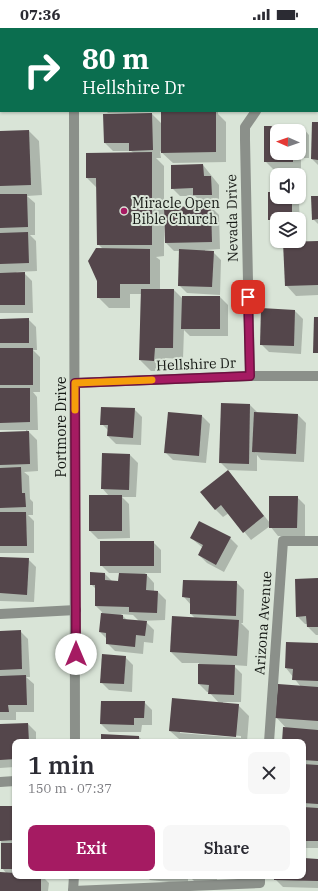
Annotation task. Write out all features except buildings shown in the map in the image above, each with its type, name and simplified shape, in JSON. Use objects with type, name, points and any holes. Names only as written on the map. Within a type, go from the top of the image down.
[{"type":"street","name":"Portmore Drive","points":[[74,112],[76,739]]},
{"type":"street","name":"Nevada Drive","points":[[250,376],[245,140],[246,128],[255,112]]},
{"type":"street","name":"Hellshire Dr","points":[[75,383],[250,376],[318,376]]},
{"type":"street","name":"Arizona Avenue","points":[[269,739],[283,541],[318,541]]},
{"type":"street","points":[[0,614],[76,610]]},
{"type":"street","points":[[0,782],[12,781]]},
{"type":"street","points":[[74,879],[73,891],[260,884],[260,879]]},
{"type":"slow traffic","points":[[75,410],[75,383],[152,380]]},
{"type":"place","name":"Miracle Open Bible Church","points":[[124,211]]},
{"type":"route","points":[[76,654],[75,383],[250,376],[248,297]]}]
